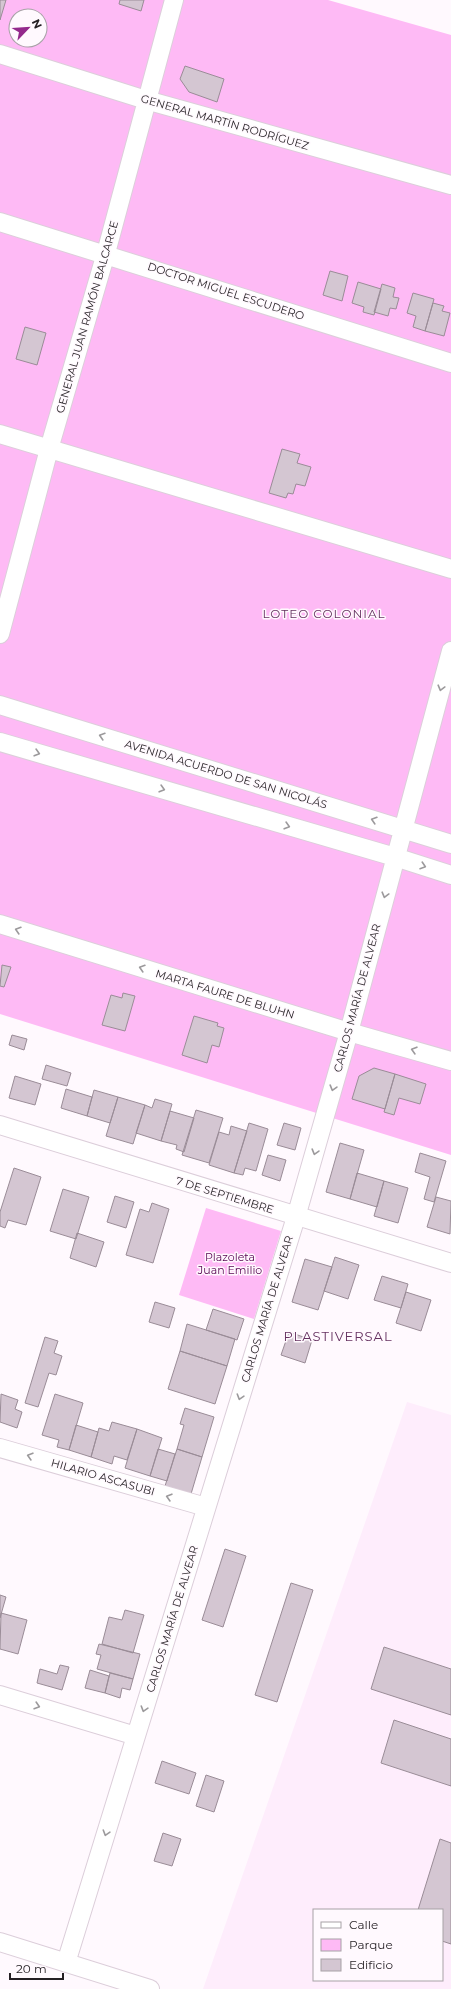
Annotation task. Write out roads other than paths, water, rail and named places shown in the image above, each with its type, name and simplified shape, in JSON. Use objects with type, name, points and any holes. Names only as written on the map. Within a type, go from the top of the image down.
[{"type":"street","name":"GENERAL JUAN RAMÓN BALCARCE","points":[[0,634],[49,449],[106,253],[174,0]]},
{"type":"street","name":"GENERAL MARTÍN RODRÍGUEZ","points":[[0,54],[146,100],[451,185]]},
{"type":"street","name":"DOCTOR MIGUEL ESCUDERO","points":[[0,222],[106,253],[451,363]]},
{"type":"street","points":[[0,434],[451,569]]},
{"type":"street","name":"CARLOS MARÍA DE ALVEAR","points":[[66,1963],[296,1217],[349,1032],[451,651]]},
{"type":"street","name":"AVENIDA ACUERDO DE SAN NICOLÁS","points":[[0,705],[451,844]]},
{"type":"street","points":[[0,742],[395,857],[451,875]]},
{"type":"street","name":"MARTA FAURE DE BLUHN","points":[[0,924],[349,1032],[451,1061]]},
{"type":"street","name":"7 DE SEPTIEMBRE","points":[[0,1125],[296,1217],[451,1263]]},
{"type":"street","name":"HILARIO ASCASUBI","points":[[0,1448],[206,1507]]},
{"type":"street","points":[[0,1695],[136,1736]]},
{"type":"street","points":[[0,1942],[150,1989]]},
{"type":"district","name":"LOTEO COLONIAL","points":[[324,613]]},
{"type":"district","name":"PLASTIVERSAL","points":[[338,1336]]},
{"type":"park label","name":"Plazoleta Juan Emilio","points":[[230,1263]]}]
